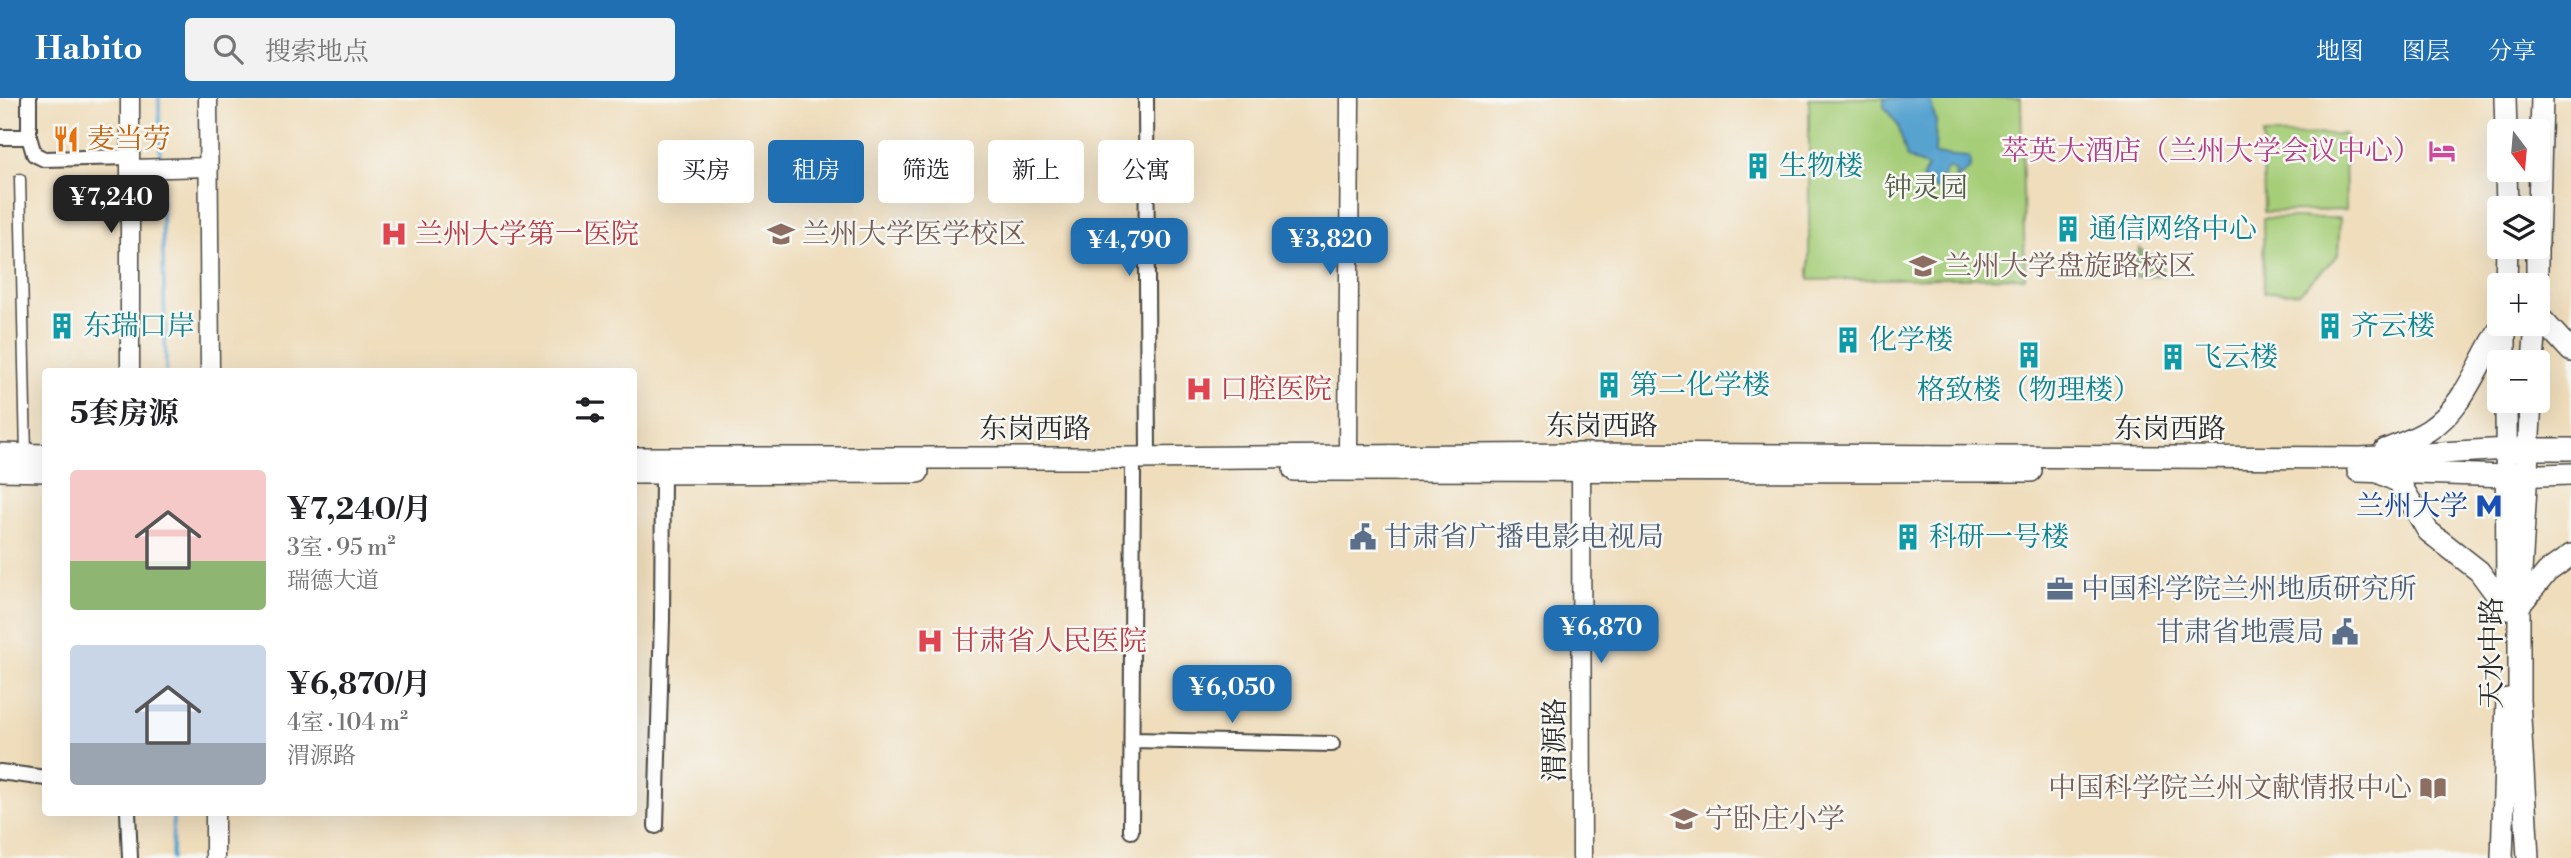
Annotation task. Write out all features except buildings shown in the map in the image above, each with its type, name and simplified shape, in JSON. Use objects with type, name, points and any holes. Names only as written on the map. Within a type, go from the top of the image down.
[{"type":"main road","points":[[2505,98],[2505,119]]},
{"type":"main road","points":[[2539,196],[2542,98]]},
{"type":"main road","points":[[2550,328],[2571,351]]},
{"type":"main road","points":[[2364,465],[2417,437],[2441,420],[2464,394],[2497,336]]},
{"type":"main road","name":"天水中路","points":[[2505,413],[2506,449],[2517,476]]},
{"type":"main road","name":"天水中路","points":[[2501,858],[2517,476],[2527,449],[2530,413]]},
{"type":"main road","name":"东岗西路","points":[[2364,465],[2506,449],[2571,449]]},
{"type":"main road","points":[[0,454],[36,455]]},
{"type":"main road","name":"东岗西路","points":[[637,473],[1141,464],[1348,456],[1581,463]]},
{"type":"main road","name":"东岗西路","points":[[637,458],[1141,464],[2364,465],[2517,476],[2571,474]]},
{"type":"main road","points":[[2364,465],[2399,482],[2428,531],[2479,571],[2513,607],[2547,572],[2571,555]]},
{"type":"main road","points":[[0,471],[42,471]]},
{"type":"main road","name":"天水中路","points":[[2513,607],[2528,858]]},
{"type":"street","points":[[29,98],[29,137],[34,154],[44,159],[209,167]]},
{"type":"street","points":[[130,98],[135,165],[130,368]]},
{"type":"street","points":[[208,98],[210,368]]},
{"type":"street","points":[[1131,831],[1141,464],[1146,98]]},
{"type":"street","points":[[1348,456],[1350,98]]},
{"type":"street","points":[[0,138],[29,137]]},
{"type":"street","points":[[20,179],[36,455]]},
{"type":"street","name":"渭源路","points":[[1581,463],[1582,858]]},
{"type":"street","points":[[656,827],[663,474]]},
{"type":"street","points":[[1132,740],[1332,744]]},
{"type":"street","points":[[0,772],[42,777]]},
{"type":"street","points":[[128,816],[130,858]]},
{"type":"street","points":[[215,816],[215,858]]},
{"type":"green space","name":"钟灵园","points":[[1809,98],[2021,98],[2025,277],[1809,280]]},
{"type":"green space","points":[[2345,134],[2346,210],[2264,212],[2263,135]]},
{"type":"green space","points":[[2263,218],[2340,218],[2338,255],[2299,293],[2264,292]]},
{"type":"green space","points":[[2140,248],[2163,267],[2164,276],[2123,277],[2133,268]]},
{"type":"water","points":[[1884,98],[1930,98],[1936,122],[1935,154],[1970,158],[1970,168],[1955,181],[1956,172],[1950,168],[1946,170],[1943,179],[1951,183],[1935,189],[1925,183],[1922,178],[1928,168],[1907,157],[1898,125],[1884,107]]},
{"type":"waterway","points":[[159,98],[160,162]]},
{"type":"waterway","points":[[161,174],[166,368]]},
{"type":"waterway","points":[[172,858],[173,816]]},
{"type":"place","name":"麦当劳","points":[[66,139]]},
{"type":"place","name":"萃英大酒店（兰州大学会议中心）","points":[[2442,151]]},
{"type":"place","name":"生物楼","points":[[1758,166]]},
{"type":"place","name":"通信网络中心","points":[[2068,229]]},
{"type":"place","name":"兰州大学第一医院","points":[[394,234]]},
{"type":"place","name":"兰州大学医学校区","points":[[781,234]]},
{"type":"place","name":"兰州大学盘旋路校区","points":[[1923,266]]},
{"type":"place","name":"东瑞口岸","points":[[62,326]]},
{"type":"place","name":"齐云楼","points":[[2330,326]]},
{"type":"place","name":"化学楼","points":[[1848,340]]},
{"type":"place","name":"格致楼（物理楼）","points":[[2029,355]]},
{"type":"place","name":"飞云楼","points":[[2173,357]]},
{"type":"place","name":"第二化学楼","points":[[1609,385]]},
{"type":"place","name":"口腔医院","points":[[1199,389]]},
{"type":"place","name":"兰州大学","points":[[2489,506]]},
{"type":"place","name":"甘肃省广播电影电视局","points":[[1363,537]]},
{"type":"place","name":"科研一号楼","points":[[1908,537]]},
{"type":"place","name":"中国科学院兰州地质研究所","points":[[2060,589]]},
{"type":"place","name":"甘肃省地震局","points":[[2345,632]]},
{"type":"place","name":"甘肃省人民医院","points":[[930,641]]},
{"type":"place","name":"中国科学院兰州文献情报中心","points":[[2433,788]]},
{"type":"place","name":"宁卧庄小学","points":[[1684,819]]}]
